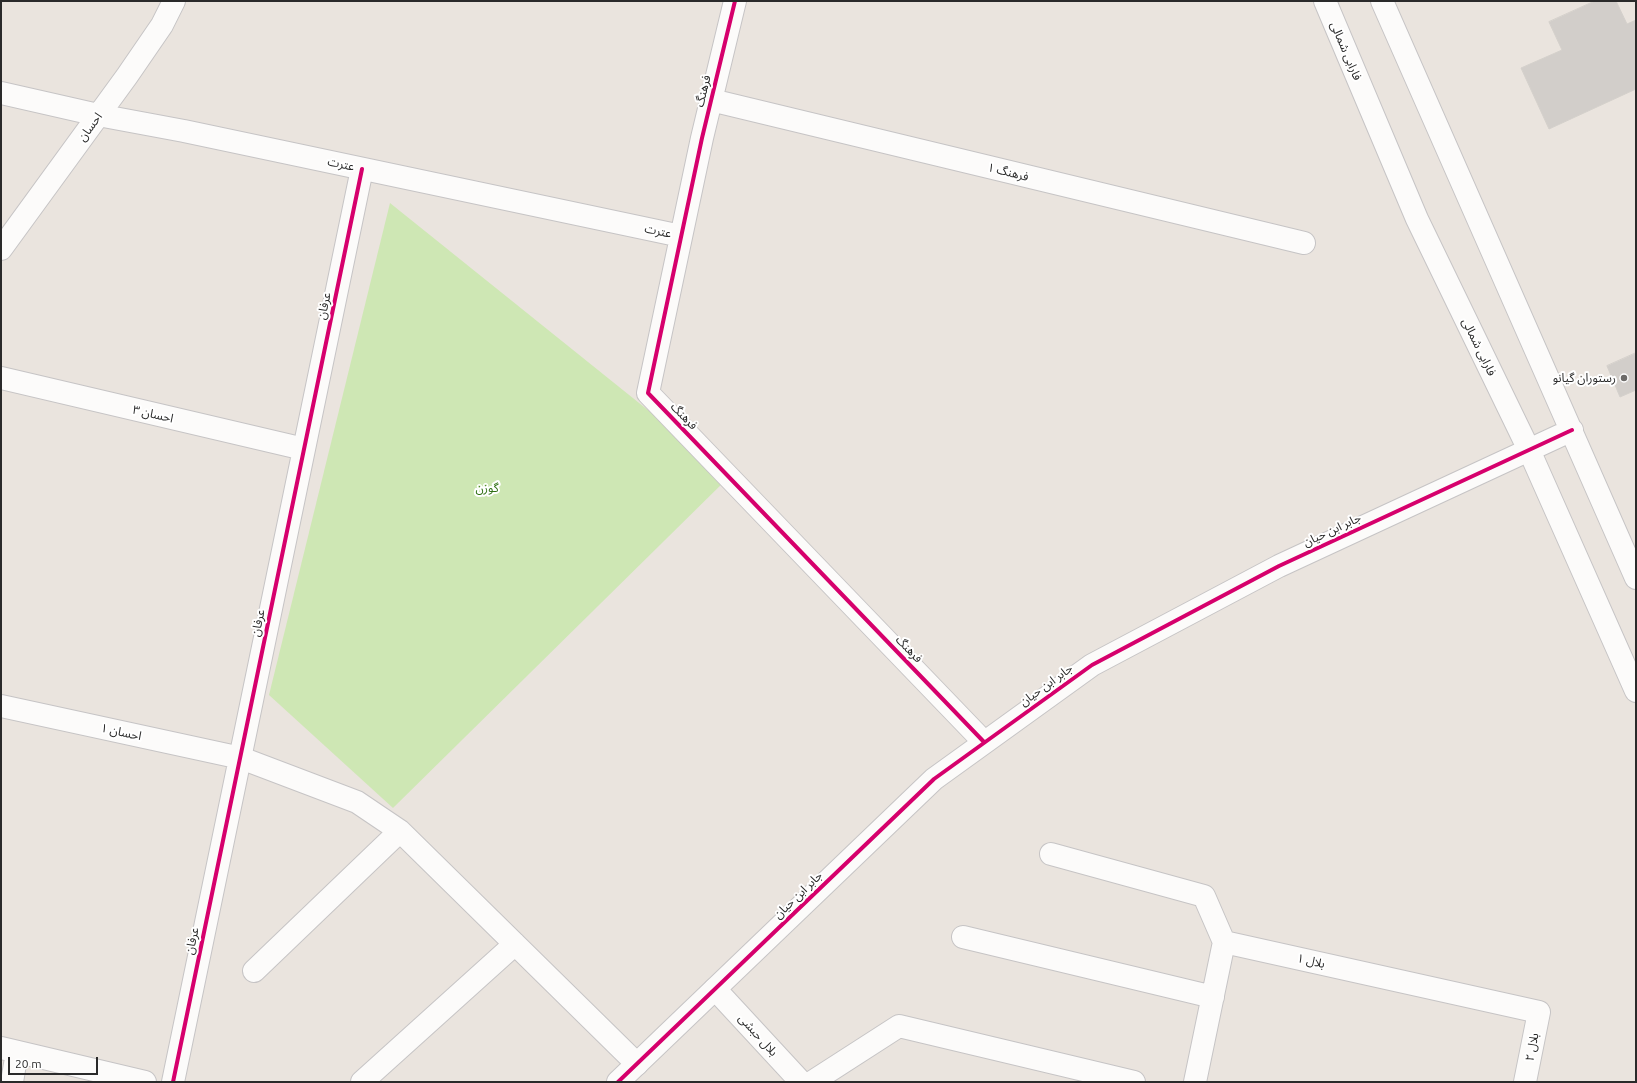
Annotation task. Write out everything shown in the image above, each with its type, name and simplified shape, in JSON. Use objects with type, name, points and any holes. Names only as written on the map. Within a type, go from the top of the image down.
[{"type":"street","name":"احسان","points":[[1,249],[162,25],[174,1]]},
{"type":"street","name":"فرهنگ","points":[[735,1],[681,236],[648,393],[984,742]]},
{"type":"street","name":"فارابی شمالی","points":[[1325,1],[1417,219],[1529,450],[1636,691]]},
{"type":"street","points":[[1382,1],[1572,430],[1631,553],[1636,578]]},
{"type":"street","name":"عترت","points":[[1,93],[98,115],[184,131],[681,236]]},
{"type":"street","name":"فرهنگ ۱","points":[[712,100],[1304,243]]},
{"type":"street","name":"عرفان","points":[[174,1082],[362,169]]},
{"type":"street","name":"احسان ۳","points":[[1,378],[304,449]]},
{"type":"street","name":"جابر ابن حیان","points":[[618,1082],[934,779],[1092,665],[1279,566],[1572,430]]},
{"type":"street","name":"احسان ۱","points":[[1,706],[241,758],[356,802],[400,831],[637,1064]]},
{"type":"street","points":[[254,971],[400,831]]},
{"type":"street","points":[[1051,854],[1204,896],[1224,942],[1196,1082]]},
{"type":"street","points":[[963,937],[1213,997]]},
{"type":"street","name":"بلال ۱","points":[[1224,942],[1538,1012]]},
{"type":"street","points":[[362,1082],[515,944]]},
{"type":"street","name":"بلال حبشی","points":[[715,988],[801,1082]]},
{"type":"street","name":"بلال ۲","points":[[1525,1082],[1538,1012]]},
{"type":"street","points":[[812,1082],[899,1026],[1134,1082]]},
{"type":"street","points":[[12,1082],[9,1050],[145,1082]]},
{"type":"green space","name":"گوزن","points":[[390,203],[730,476],[393,808],[269,695]]},
{"type":"building","points":[[1595,1],[1616,1],[1627,24],[1636,20],[1636,89],[1549,129],[1521,68],[1562,50],[1549,22]]},
{"type":"building","name":"رستوران گیانو","points":[[1636,353],[1636,390],[1620,397],[1607,366]]},
{"type":"cycle path","points":[[735,1],[702,138],[648,393],[984,742]]},
{"type":"cycle path","points":[[173,1082],[362,169]]},
{"type":"cycle path","points":[[618,1082],[934,779],[1092,665],[1279,566],[1572,430]]},
{"type":"place","name":"رستوران گیانو","points":[[1624,378]]}]
